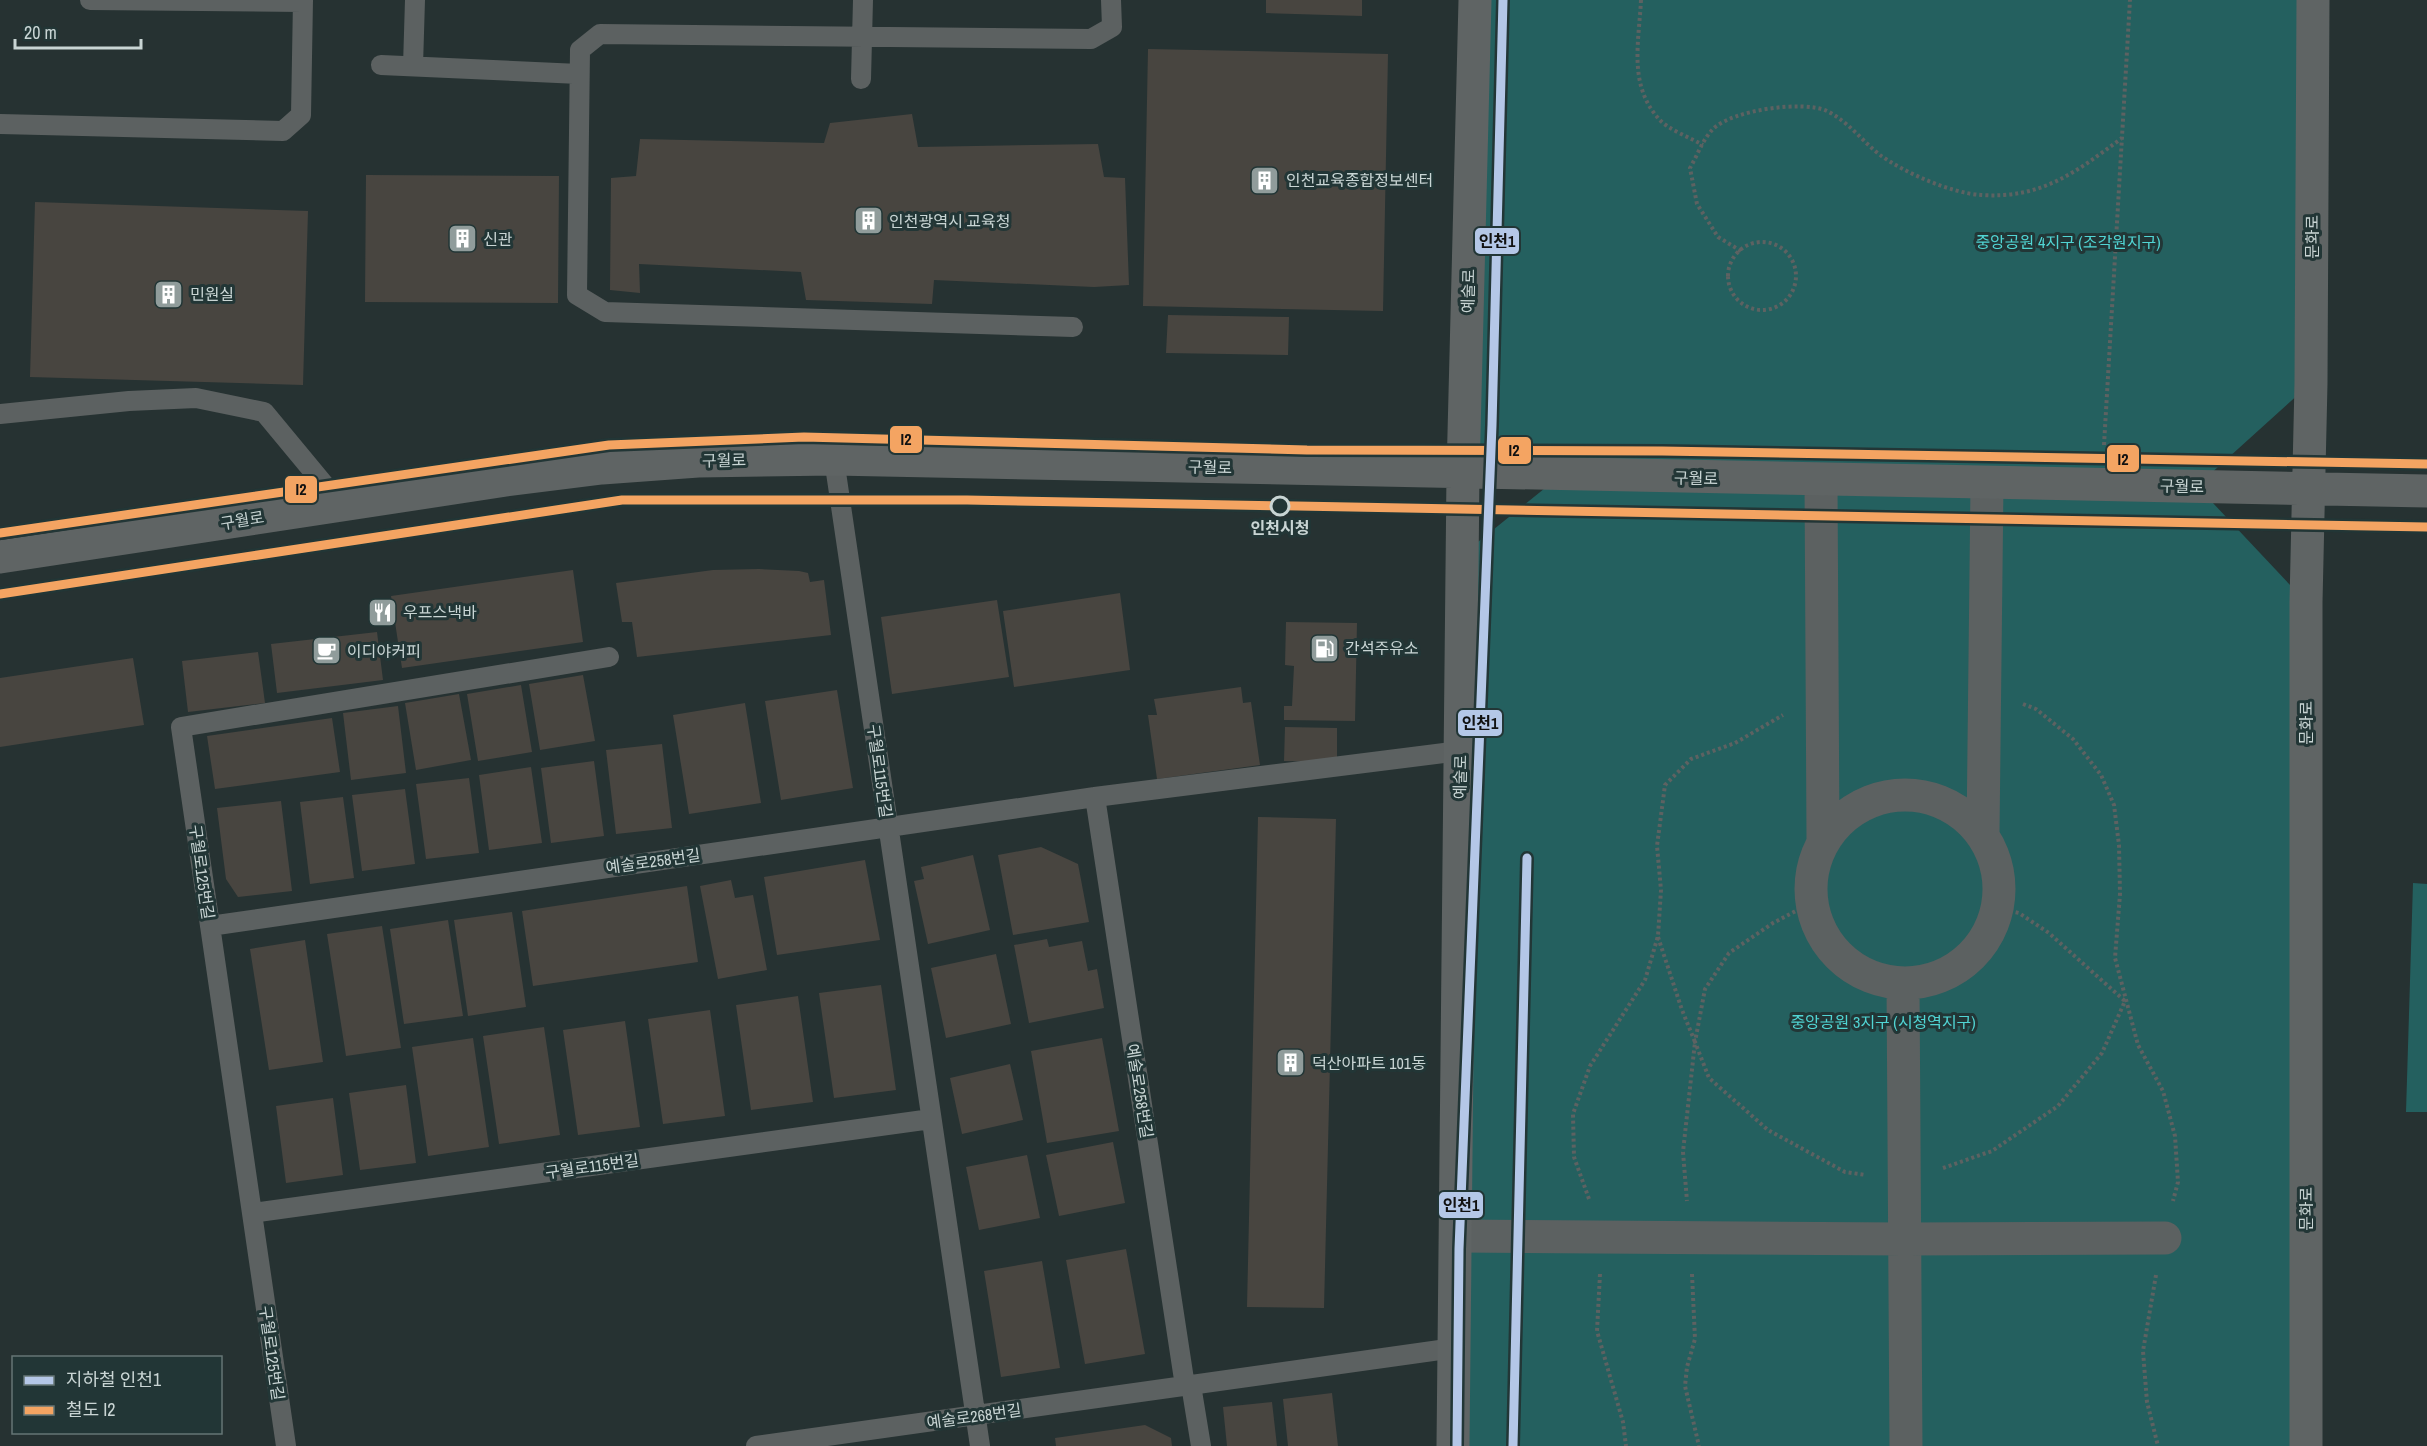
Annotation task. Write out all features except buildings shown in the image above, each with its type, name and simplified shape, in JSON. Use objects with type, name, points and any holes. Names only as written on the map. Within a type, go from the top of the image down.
[{"type":"main road","name":"예술로","points":[[1453,1446],[1464,473],[1475,0]]},
{"type":"main road","name":"문화로","points":[[2306,1446],[2306,602],[2313,0]]},
{"type":"main road","name":"구월로","points":[[0,557],[506,480],[602,468],[698,461],[834,459],[2427,491]]},
{"type":"street","points":[[1821,480],[1823,840]]},
{"type":"street","points":[[1983,834],[1988,483]]},
{"type":"street","points":[[1905,794],[1935,799],[1962,813],[1983,834],[1996,862],[2000,892],[1994,921],[1980,948],[1958,968],[1930,981],[1903,983],[1868,977],[1840,959],[1821,934],[1811,903],[1811,870],[1823,840],[1844,815],[1873,800],[1905,794]]},
{"type":"street","points":[[1903,983],[1906,1446]]},
{"type":"street","points":[[1456,1236],[2165,1238]]},
{"type":"lane","points":[[0,124],[283,131],[301,115],[303,1],[90,0]]},
{"type":"lane","points":[[413,66],[415,0]]},
{"type":"lane","points":[[861,79],[863,0]]},
{"type":"lane","points":[[1073,327],[605,312],[577,296],[580,50],[600,34],[1091,39],[1112,27],[1111,0]]},
{"type":"lane","points":[[381,65],[579,74]]},
{"type":"lane","points":[[0,414],[129,401],[196,398],[264,412],[341,505]]},
{"type":"lane","name":"구월로115번길","points":[[834,459],[980,1446]]},
{"type":"lane","name":"구월로125번길","points":[[286,1446],[181,727],[609,657]]},
{"type":"lane","name":"예술로258번길","points":[[210,926],[1095,797],[1460,751]]},
{"type":"lane","name":"예술로258번길","points":[[1095,797],[1188,1386]]},
{"type":"lane","name":"구월로115번길","points":[[252,1213],[931,1119]]},
{"type":"lane","name":"예술로268번길","points":[[756,1446],[1454,1348]]},
{"type":"lane","points":[[1188,1386],[1201,1446]]},
{"type":"path","points":[[1641,0],[1637,58],[1640,89],[1660,120],[1703,145]]},
{"type":"path","points":[[2101,485],[2130,0]]},
{"type":"path","points":[[1741,251],[1718,237],[1697,204],[1690,168],[1714,128],[1733,117],[1798,106],[1825,110],[1850,126],[1881,155],[1909,171],[1945,187],[1981,195],[2039,189],[2064,179],[2122,138]]},
{"type":"path","points":[[1762,242],[1773,244],[1784,250],[1796,269],[1796,281],[1785,301],[1776,307],[1755,309],[1736,298],[1729,279],[1729,268],[1733,258],[1741,251],[1750,245],[1762,242]]},
{"type":"path","points":[[1626,1446],[1623,1422],[1597,1331],[1600,1276],[1599,1237],[1591,1205],[1574,1157],[1573,1114],[1590,1066],[1645,980],[1658,936],[1661,890],[1657,846],[1665,786],[1692,759],[1736,743],[1822,692]]},
{"type":"path","points":[[1985,692],[2004,695],[2036,709],[2073,739],[2101,776],[2114,805],[2119,845],[2120,894],[2115,958],[2138,1045],[2163,1091],[2175,1136],[2178,1182],[2152,1293],[2143,1351],[2148,1402],[2158,1446]]},
{"type":"path","points":[[1997,908],[2019,914],[2049,933],[2125,1001]]},
{"type":"path","points":[[1658,936],[1695,1042],[1683,1152],[1695,1339],[1687,1367],[1685,1386],[1698,1446]]},
{"type":"green space","name":"중앙공원 3지구 (시청역지구)","points":[[1475,0],[2313,0],[2311,383],[2197,486],[2306,602],[2305,1446],[1458,1446],[1463,554],[1560,476],[1463,473]]},
{"type":"green space","points":[[2413,883],[2427,884],[2427,1112],[2406,1112]]},
{"type":"metro line","name":"인천1","points":[[1457,1446],[1459,1249],[1492,425],[1503,0]]},
{"type":"metro line","name":"인천1","points":[[1513,1446],[1527,858]]},
{"type":"rail line","name":"I2","points":[[0,533],[609,445],[804,437],[1307,450],[1662,451],[2427,464]]},
{"type":"rail line","name":"I2","points":[[0,594],[622,500],[967,500],[2427,527]]},
{"type":"place","name":"인천교육종합정보센터","points":[[1265,180]]},
{"type":"place","name":"인천광역시 교육청","points":[[868,221]]},
{"type":"place","name":"신관","points":[[462,239]]},
{"type":"place","name":"민원실","points":[[169,294]]},
{"type":"place","name":"인천시청","points":[[1280,506]]},
{"type":"place","name":"우프스낵바","points":[[382,612]]},
{"type":"place","name":"간석주유소","points":[[1324,648]]},
{"type":"place","name":"이디야커피","points":[[326,651]]},
{"type":"place","name":"덕산아파트 101동","points":[[1291,1063]]},
{"type":"park label","name":"중앙공원 4지구 (조각원지구)","points":[[2068,242]]}]
